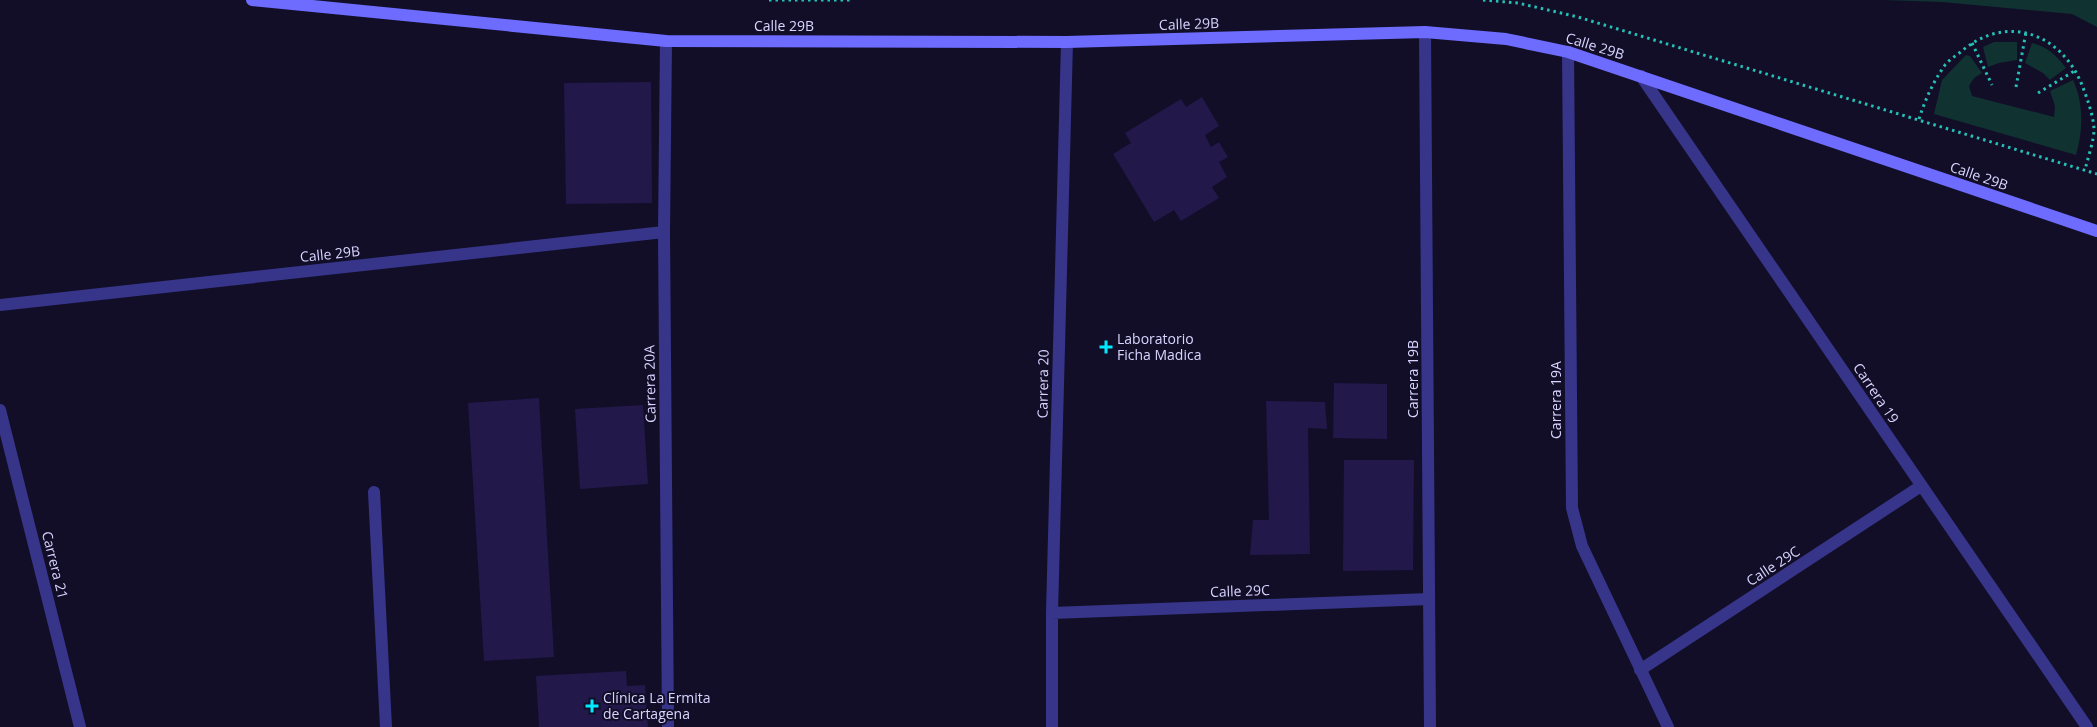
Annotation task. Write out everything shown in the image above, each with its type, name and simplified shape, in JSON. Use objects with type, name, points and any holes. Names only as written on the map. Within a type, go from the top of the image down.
[{"type":"main road","name":"Calle 29B","points":[[252,0],[666,41],[1067,42],[1425,32],[1506,39],[1568,52],[2097,231]]},
{"type":"street","name":"Carrera 19B","points":[[1425,32],[1430,727]]},
{"type":"street","name":"Carrera 20A","points":[[666,41],[664,232],[668,727]]},
{"type":"street","name":"Carrera 20","points":[[1052,727],[1052,613],[1067,42]]},
{"type":"street","name":"Carrera 19A","points":[[1568,52],[1572,508],[1582,546],[1668,727]]},
{"type":"street","name":"Carrera 19","points":[[1641,76],[2087,727]]},
{"type":"street","name":"Calle 29B","points":[[0,305],[664,232]]},
{"type":"street","name":"Carrera 21","points":[[0,410],[80,727]]},
{"type":"street","name":"Calle 29C","points":[[1640,670],[1921,486]]},
{"type":"street","points":[[374,492],[386,727]]},
{"type":"street","name":"Calle 29C","points":[[1052,613],[1429,599]]},
{"type":"path","points":[[769,0],[853,0]]},
{"type":"path","points":[[1483,0],[1518,3],[1578,17],[2097,174]]},
{"type":"path","points":[[1918,120],[1926,96],[1946,64],[1972,42],[1998,32],[2026,32],[2058,49],[2076,70],[2088,102],[2094,129],[2085,170]]},
{"type":"path","points":[[2016,87],[2026,32]]},
{"type":"path","points":[[1972,42],[1992,85]]},
{"type":"path","points":[[2038,93],[2076,70]]},
{"type":"green space","points":[[1882,0],[2097,0],[2097,27],[2072,14],[1942,2]]},
{"type":"green space","points":[[1994,42],[2017,42],[2017,60],[1988,67],[1983,47]]},
{"type":"green space","points":[[2032,43],[2051,52],[2066,68],[2050,80],[2043,73],[2025,63]]},
{"type":"green space","points":[[1966,55],[1970,56],[1982,73],[1974,78],[1969,86],[1972,96],[2054,117],[2055,106],[2050,91],[2073,80],[2081,108],[2080,137],[2076,155],[1934,114],[1942,80]]},
{"type":"building","points":[[651,82],[652,203],[566,204],[564,83]]},
{"type":"building","points":[[1202,97],[1219,126],[1205,135],[1211,147],[1219,142],[1228,157],[1219,162],[1227,177],[1212,187],[1219,198],[1181,221],[1174,210],[1154,222],[1113,154],[1131,143],[1125,133],[1181,99],[1186,107]]},
{"type":"building","points":[[1334,383],[1387,384],[1387,439],[1333,438]]},
{"type":"building","points":[[539,398],[554,657],[484,661],[468,403]]},
{"type":"building","points":[[1266,401],[1325,402],[1327,429],[1308,428],[1310,554],[1250,555],[1253,520],[1269,520]]},
{"type":"building","points":[[643,405],[648,484],[580,489],[575,409]]},
{"type":"building","points":[[1344,460],[1414,460],[1413,570],[1343,571]]},
{"type":"building","name":"Clínica La Ermita de Cartagena","points":[[626,671],[627,686],[645,685],[648,727],[539,727],[536,676]]},
{"type":"place","name":"Laboratorio Ficha Madica","points":[[1106,347]]},
{"type":"place","name":"Clínica La Ermita de Cartagena","points":[[592,706]]}]
